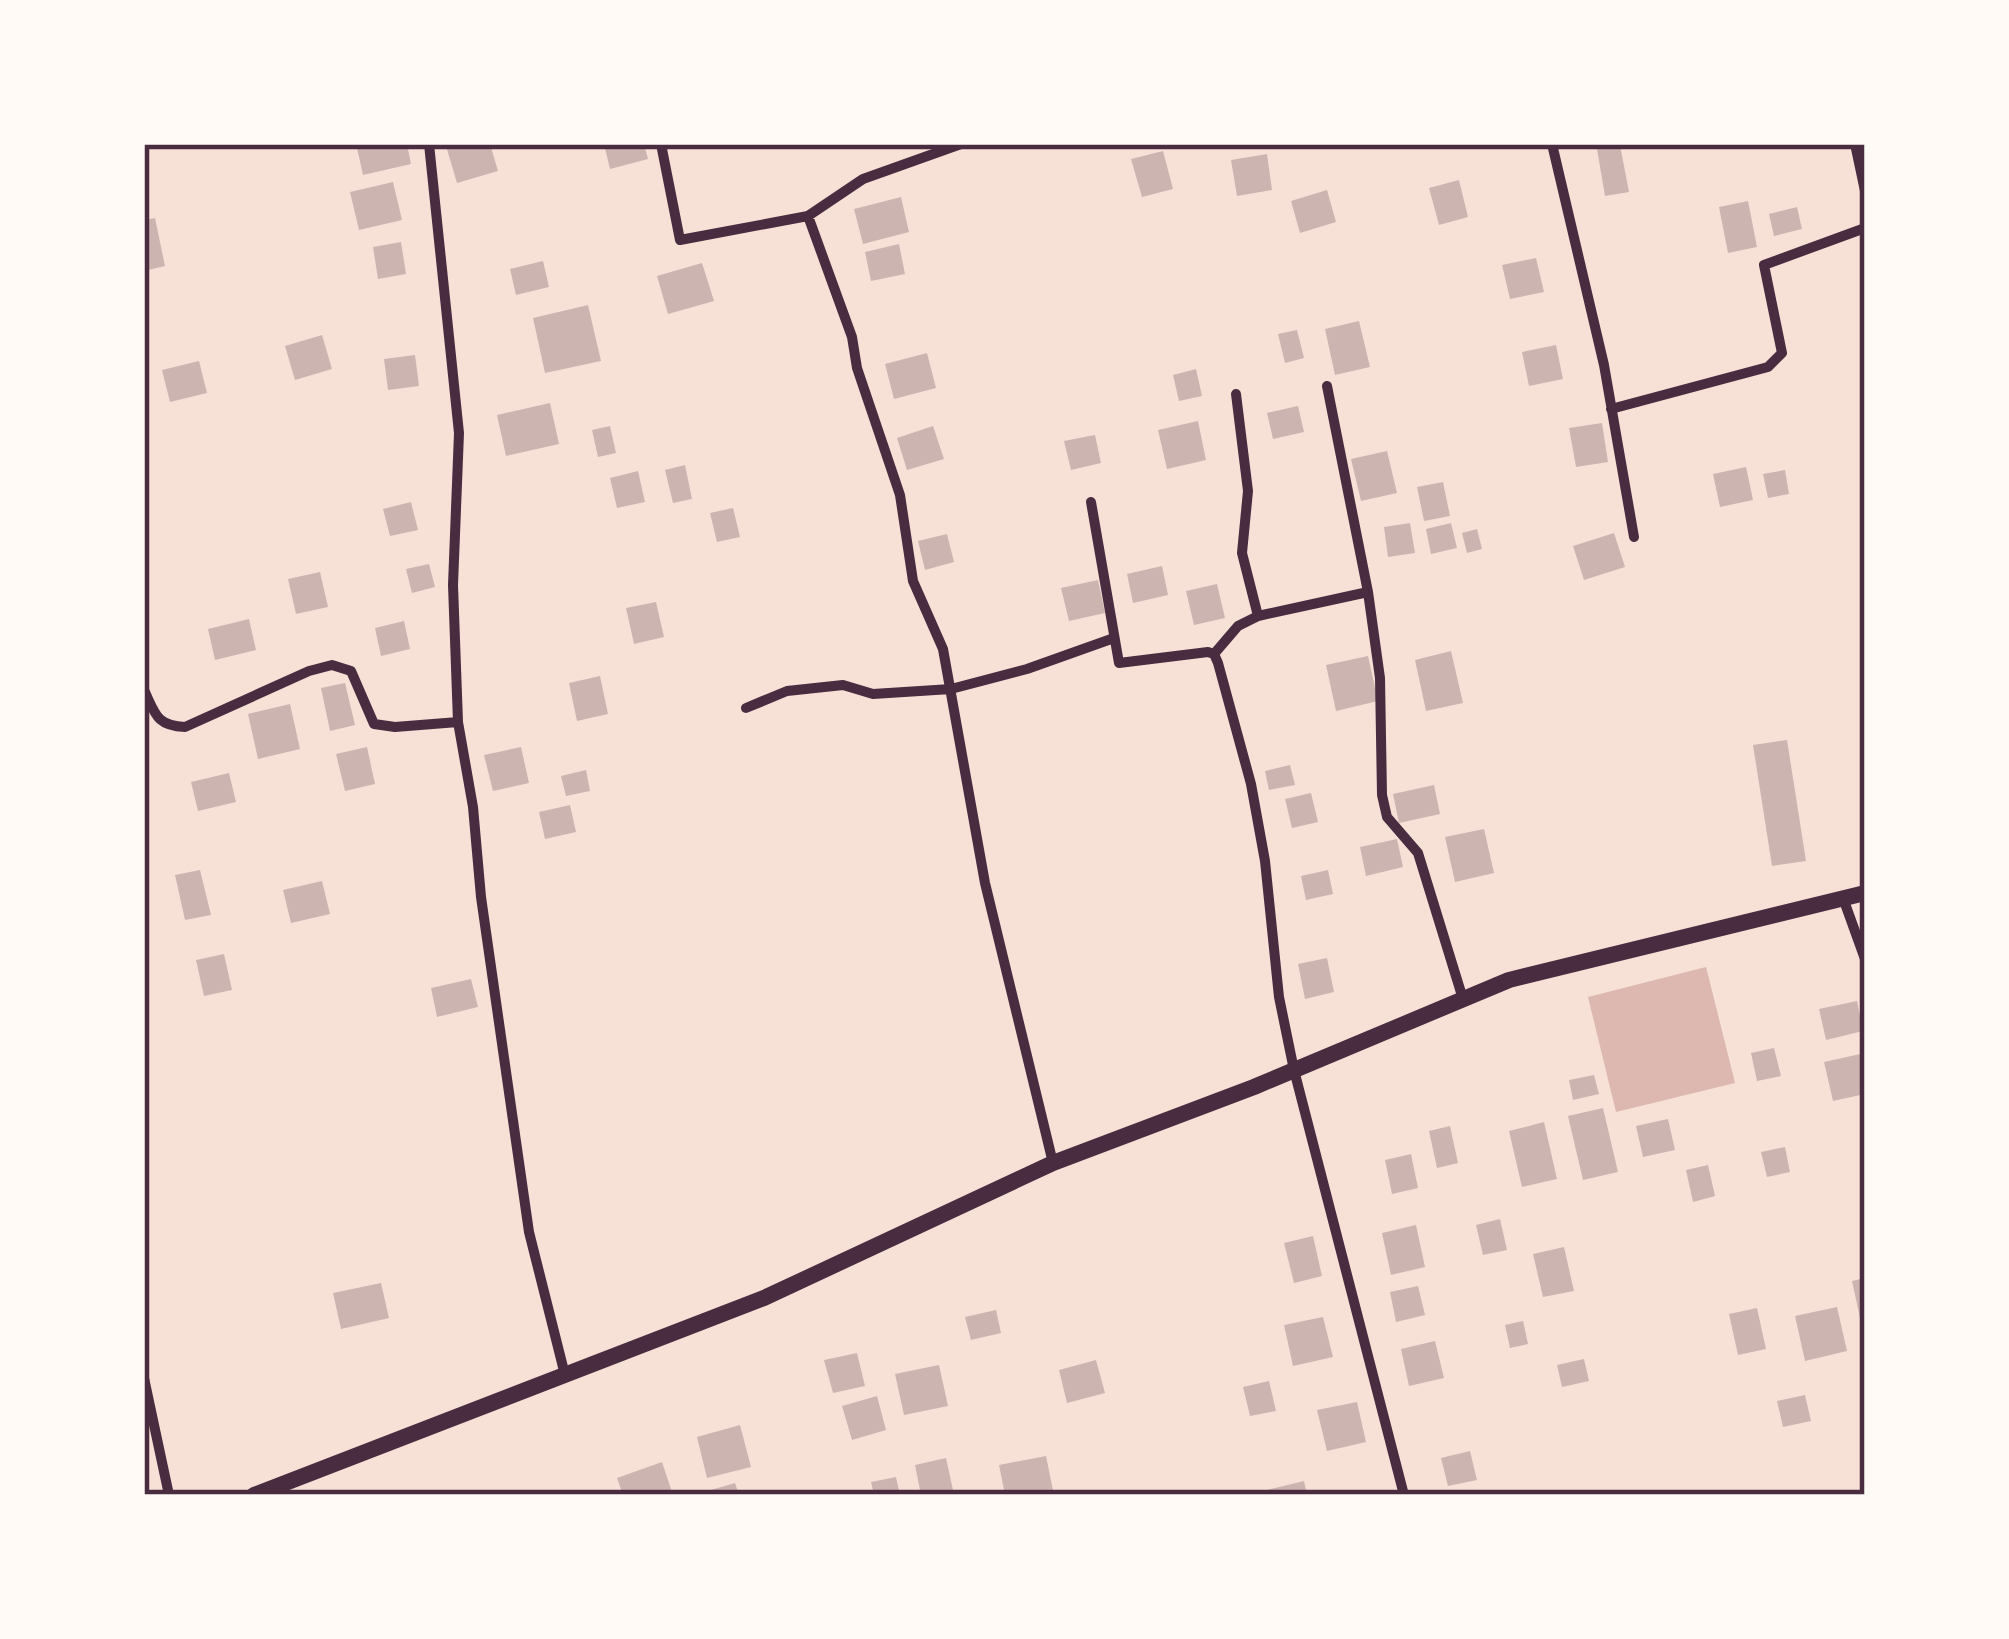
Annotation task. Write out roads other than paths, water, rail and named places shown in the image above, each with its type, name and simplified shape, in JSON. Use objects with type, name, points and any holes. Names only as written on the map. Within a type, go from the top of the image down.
[{"type":"highway","points":[[254,1495],[764,1298],[1053,1163],[1509,980],[1865,893]]},
{"type":"street","points":[[429,144],[459,433],[453,585],[458,722],[529,1232],[566,1375]]},
{"type":"street","points":[[661,144],[680,240],[808,216],[863,179],[962,144]]},
{"type":"street","points":[[1552,144],[1611,409],[1634,537]]},
{"type":"street","points":[[1856,144],[1865,190]]},
{"type":"street","points":[[808,216],[852,337],[857,368],[900,495],[913,581],[943,649],[986,883],[1053,1163]]},
{"type":"street","points":[[1611,409],[1768,367],[1783,353],[1764,265],[1865,228]]},
{"type":"street","points":[[1327,386],[1368,592],[1383,707],[1382,795],[1387,818],[1418,853],[1463,999]]},
{"type":"street","points":[[1235,394],[1248,491],[1243,553],[1258,616]]},
{"type":"street","points":[[1091,502],[1119,663],[1214,654],[1238,626],[1258,616],[1368,592]]},
{"type":"street","points":[[746,707],[787,692],[843,685],[872,694],[951,689],[1027,669],[1114,638]]},
{"type":"street","points":[[1214,654],[1251,784],[1265,861],[1279,997],[1294,1070],[1404,1495]]},
{"type":"street","points":[[144,690],[158,718],[167,726],[185,727],[332,665],[351,671],[374,724],[458,722]]},
{"type":"street","points":[[1843,898],[1865,959]]},
{"type":"street","points":[[144,1378],[169,1495]]}]
